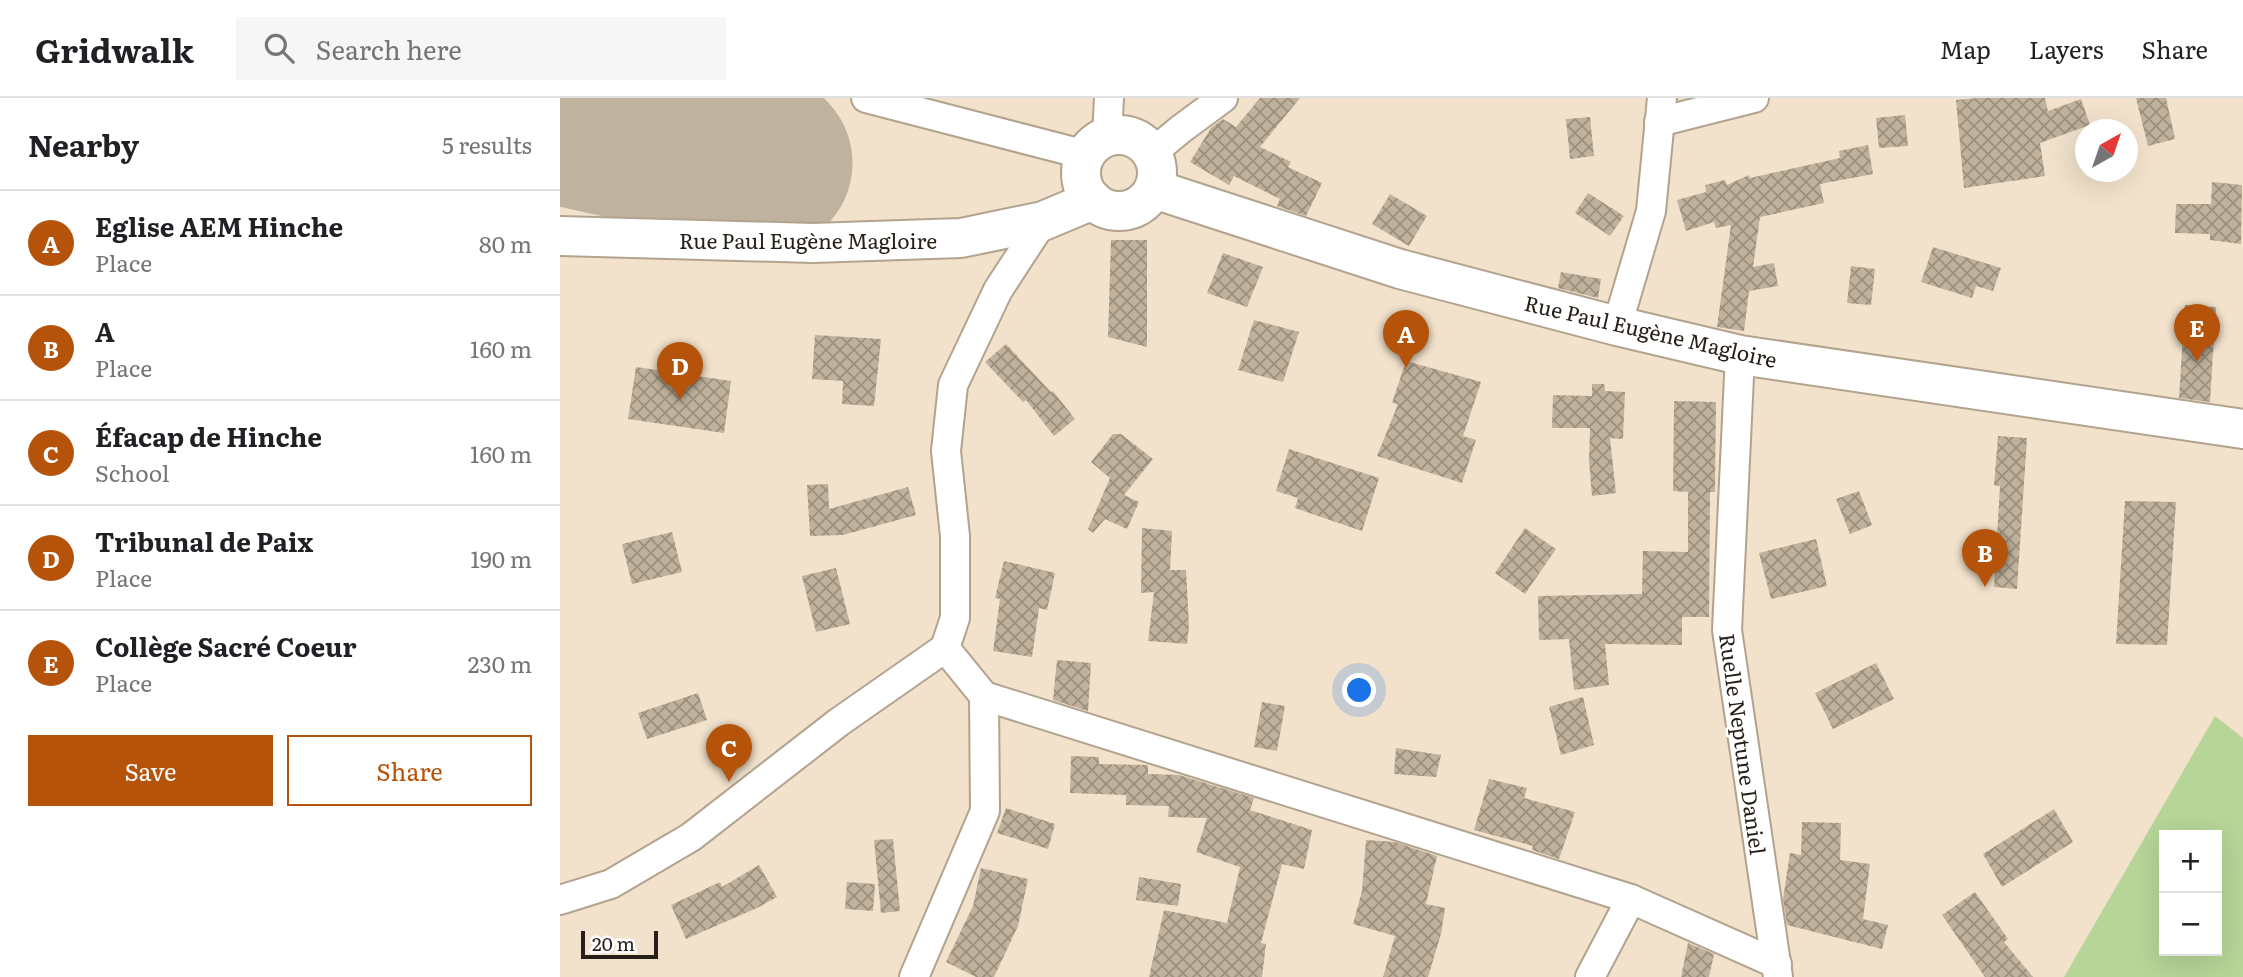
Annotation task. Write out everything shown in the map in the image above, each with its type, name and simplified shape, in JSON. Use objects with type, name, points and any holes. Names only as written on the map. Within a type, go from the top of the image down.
[{"type":"main road","points":[[1128,136],[1137,139],[1153,171],[1146,201],[1133,209],[1119,211],[1105,209],[1093,201],[1082,179],[1082,167],[1096,146],[1128,136]]},
{"type":"main road","name":"Rue Paul Eugène Magloire","points":[[1153,171],[1400,269],[1617,326],[1740,355],[2243,429]]},
{"type":"main road","name":"Rue Paul Eugène Magloire","points":[[560,236],[827,243],[961,238],[1043,221],[1093,201]]},
{"type":"street","points":[[866,98],[1096,146],[1109,98]]},
{"type":"street","points":[[1153,171],[1181,129],[1223,98]]},
{"type":"street","points":[[1617,326],[1651,211],[1660,110],[1754,98]]},
{"type":"street","points":[[560,900],[611,884],[691,837],[839,722],[945,648],[955,618],[955,536],[946,451],[953,384],[998,290],[1043,221]]},
{"type":"street","name":"Ruelle Neptune Daniel","points":[[1740,355],[1727,630],[1777,971]]},
{"type":"street","points":[[945,648],[984,696],[1632,899],[1777,971]]},
{"type":"street","points":[[914,977],[985,811],[984,696]]},
{"type":"street","points":[[1590,977],[1632,899]]},
{"type":"green space","points":[[2215,716],[2243,738],[2243,977],[2064,977]]},
{"type":"building","points":[[1260,98],[1300,98],[1260,147],[1291,162],[1288,167],[1322,183],[1306,216],[1277,206],[1280,199],[1234,176],[1229,185],[1190,162],[1211,128],[1223,119],[1236,127]]},
{"type":"building","points":[[2045,98],[2048,111],[2081,99],[2088,119],[2075,119],[2075,130],[2040,143],[2045,176],[1964,188],[1956,100]]},
{"type":"building","points":[[2136,98],[2166,98],[2175,139],[2148,146]]},
{"type":"building","points":[[1905,115],[1908,146],[1879,148],[1876,118]]},
{"type":"building","points":[[1590,117],[1594,156],[1570,159],[1566,119]]},
{"type":"building","points":[[1868,145],[1873,174],[1820,184],[1824,203],[1760,217],[1753,267],[1774,263],[1778,286],[1749,291],[1744,331],[1717,327],[1731,225],[1716,228],[1714,222],[1686,231],[1677,200],[1706,192],[1705,185],[1725,180],[1727,185],[1749,175],[1750,178],[1840,158],[1839,151]]},
{"type":"building","points":[[2212,182],[2242,185],[2241,244],[2210,240],[2210,234],[2175,233],[2176,204],[2211,204]]},
{"type":"building","points":[[1588,193],[1624,216],[1610,236],[1575,213]]},
{"type":"building","points":[[1390,194],[1427,216],[1409,246],[1372,224]]},
{"type":"building","points":[[1111,240],[1147,240],[1147,347],[1108,337]]},
{"type":"building","points":[[1933,247],[2001,268],[1993,291],[1976,286],[1972,298],[1921,282]]},
{"type":"building","points":[[1223,253],[1263,267],[1247,307],[1207,293]]},
{"type":"building","points":[[1851,266],[1875,269],[1871,305],[1847,303]]},
{"type":"building","points":[[1561,272],[1601,279],[1598,298],[1558,288]]},
{"type":"building","points":[[2185,305],[2216,307],[2210,402],[2179,398]]},
{"type":"building","points":[[1254,320],[1299,332],[1283,382],[1238,370]]},
{"type":"building","points":[[815,335],[881,339],[874,406],[842,404],[843,381],[812,379]]},
{"type":"building","points":[[1006,344],[1051,392],[1053,391],[1075,419],[1054,436],[1026,400],[1023,402],[985,362]]},
{"type":"building","points":[[1406,361],[1481,382],[1463,436],[1476,440],[1462,483],[1377,456],[1398,404],[1392,403]]},
{"type":"building","points":[[636,367],[731,381],[724,433],[628,419]]},
{"type":"building","points":[[1592,384],[1604,384],[1605,391],[1625,392],[1623,439],[1610,438],[1616,493],[1592,496],[1590,428],[1552,428],[1553,395],[1592,396]]},
{"type":"building","points":[[1674,401],[1716,402],[1715,492],[1710,492],[1709,617],[1682,617],[1682,645],[1605,644],[1609,685],[1574,690],[1569,639],[1539,640],[1538,596],[1642,594],[1643,551],[1688,552],[1688,492],[1673,491]]},
{"type":"building","points":[[1113,434],[1121,434],[1153,459],[1124,495],[1139,502],[1127,529],[1105,519],[1093,533],[1088,529],[1110,478],[1091,462]]},
{"type":"building","points":[[1998,436],[2027,438],[2017,589],[1994,587],[2000,486],[1994,485]]},
{"type":"building","points":[[1289,449],[1379,478],[1362,531],[1295,508],[1298,498],[1276,491]]},
{"type":"building","points":[[828,484],[829,509],[908,487],[916,515],[843,535],[810,536],[807,485]]},
{"type":"building","points":[[1859,491],[1872,525],[1850,534],[1836,499]]},
{"type":"building","points":[[2125,501],[2176,502],[2167,645],[2116,644]]},
{"type":"building","points":[[1142,528],[1172,531],[1170,570],[1186,570],[1189,626],[1187,644],[1148,641],[1154,592],[1141,593]]},
{"type":"building","points":[[1525,528],[1556,549],[1525,594],[1495,573]]},
{"type":"building","points":[[672,532],[682,572],[632,584],[622,544]]},
{"type":"building","points":[[1816,539],[1827,586],[1771,599],[1759,553]]},
{"type":"building","points":[[1004,561],[1055,573],[1047,610],[1039,608],[1032,657],[993,651],[1000,599],[995,598]]},
{"type":"building","points":[[836,568],[850,624],[816,632],[802,576]]},
{"type":"building","points":[[1057,660],[1091,663],[1088,711],[1053,700]]},
{"type":"building","points":[[1876,663],[1894,699],[1833,729],[1815,693]]},
{"type":"building","points":[[698,693],[707,720],[647,739],[638,713]]},
{"type":"building","points":[[1583,697],[1594,745],[1561,755],[1549,707]]},
{"type":"building","points":[[1262,702],[1285,706],[1277,751],[1254,747]]},
{"type":"building","points":[[1396,748],[1441,755],[1436,777],[1394,774]]},
{"type":"building","points":[[1071,756],[1099,757],[1099,764],[1148,765],[1148,774],[1179,775],[1254,798],[1250,810],[1312,830],[1304,869],[1282,864],[1261,943],[1266,944],[1262,977],[1149,977],[1164,910],[1227,923],[1240,867],[1196,852],[1207,818],[1168,817],[1169,806],[1126,805],[1126,795],[1070,793]]},
{"type":"building","points":[[1489,779],[1527,788],[1524,798],[1575,812],[1559,859],[1532,850],[1533,846],[1474,830]]},
{"type":"building","points":[[1006,808],[1055,824],[1048,849],[997,833]]},
{"type":"building","points":[[2054,809],[2073,842],[2002,887],[1983,854]]},
{"type":"building","points":[[1802,822],[1841,823],[1840,860],[1870,864],[1863,919],[1888,925],[1882,949],[1787,925],[1783,899],[1790,853],[1801,855]]},
{"type":"building","points":[[893,839],[900,911],[881,913],[874,840]]},
{"type":"building","points":[[1366,840],[1395,842],[1437,856],[1426,904],[1445,908],[1441,934],[1428,977],[1383,977],[1395,936],[1353,924],[1362,891]]},
{"type":"building","points":[[759,865],[777,897],[686,939],[671,905],[720,882],[722,887]]},
{"type":"building","points":[[981,868],[1028,879],[1018,926],[994,977],[976,977],[946,962],[973,906]]},
{"type":"building","points":[[1139,877],[1181,884],[1178,906],[1136,900]]},
{"type":"building","points":[[847,882],[875,884],[873,911],[845,909]]},
{"type":"building","points":[[1975,892],[2008,939],[2004,942],[2033,977],[1985,977],[1942,915]]},
{"type":"building","points":[[1688,943],[1714,954],[1709,977],[1681,977]]},
{"type":"runway","points":[[560,117],[765,163]]},
{"type":"place","name":"Collège Sacré Coeur","points":[[2197,362]]},
{"type":"place","name":"Eglise AEM Hinche","points":[[1406,368]]},
{"type":"place","name":"Tribunal de Paix","points":[[680,400]]},
{"type":"place","name":"A","points":[[1985,587]]},
{"type":"place","name":"Éfacap de Hinche","points":[[729,782]]}]
